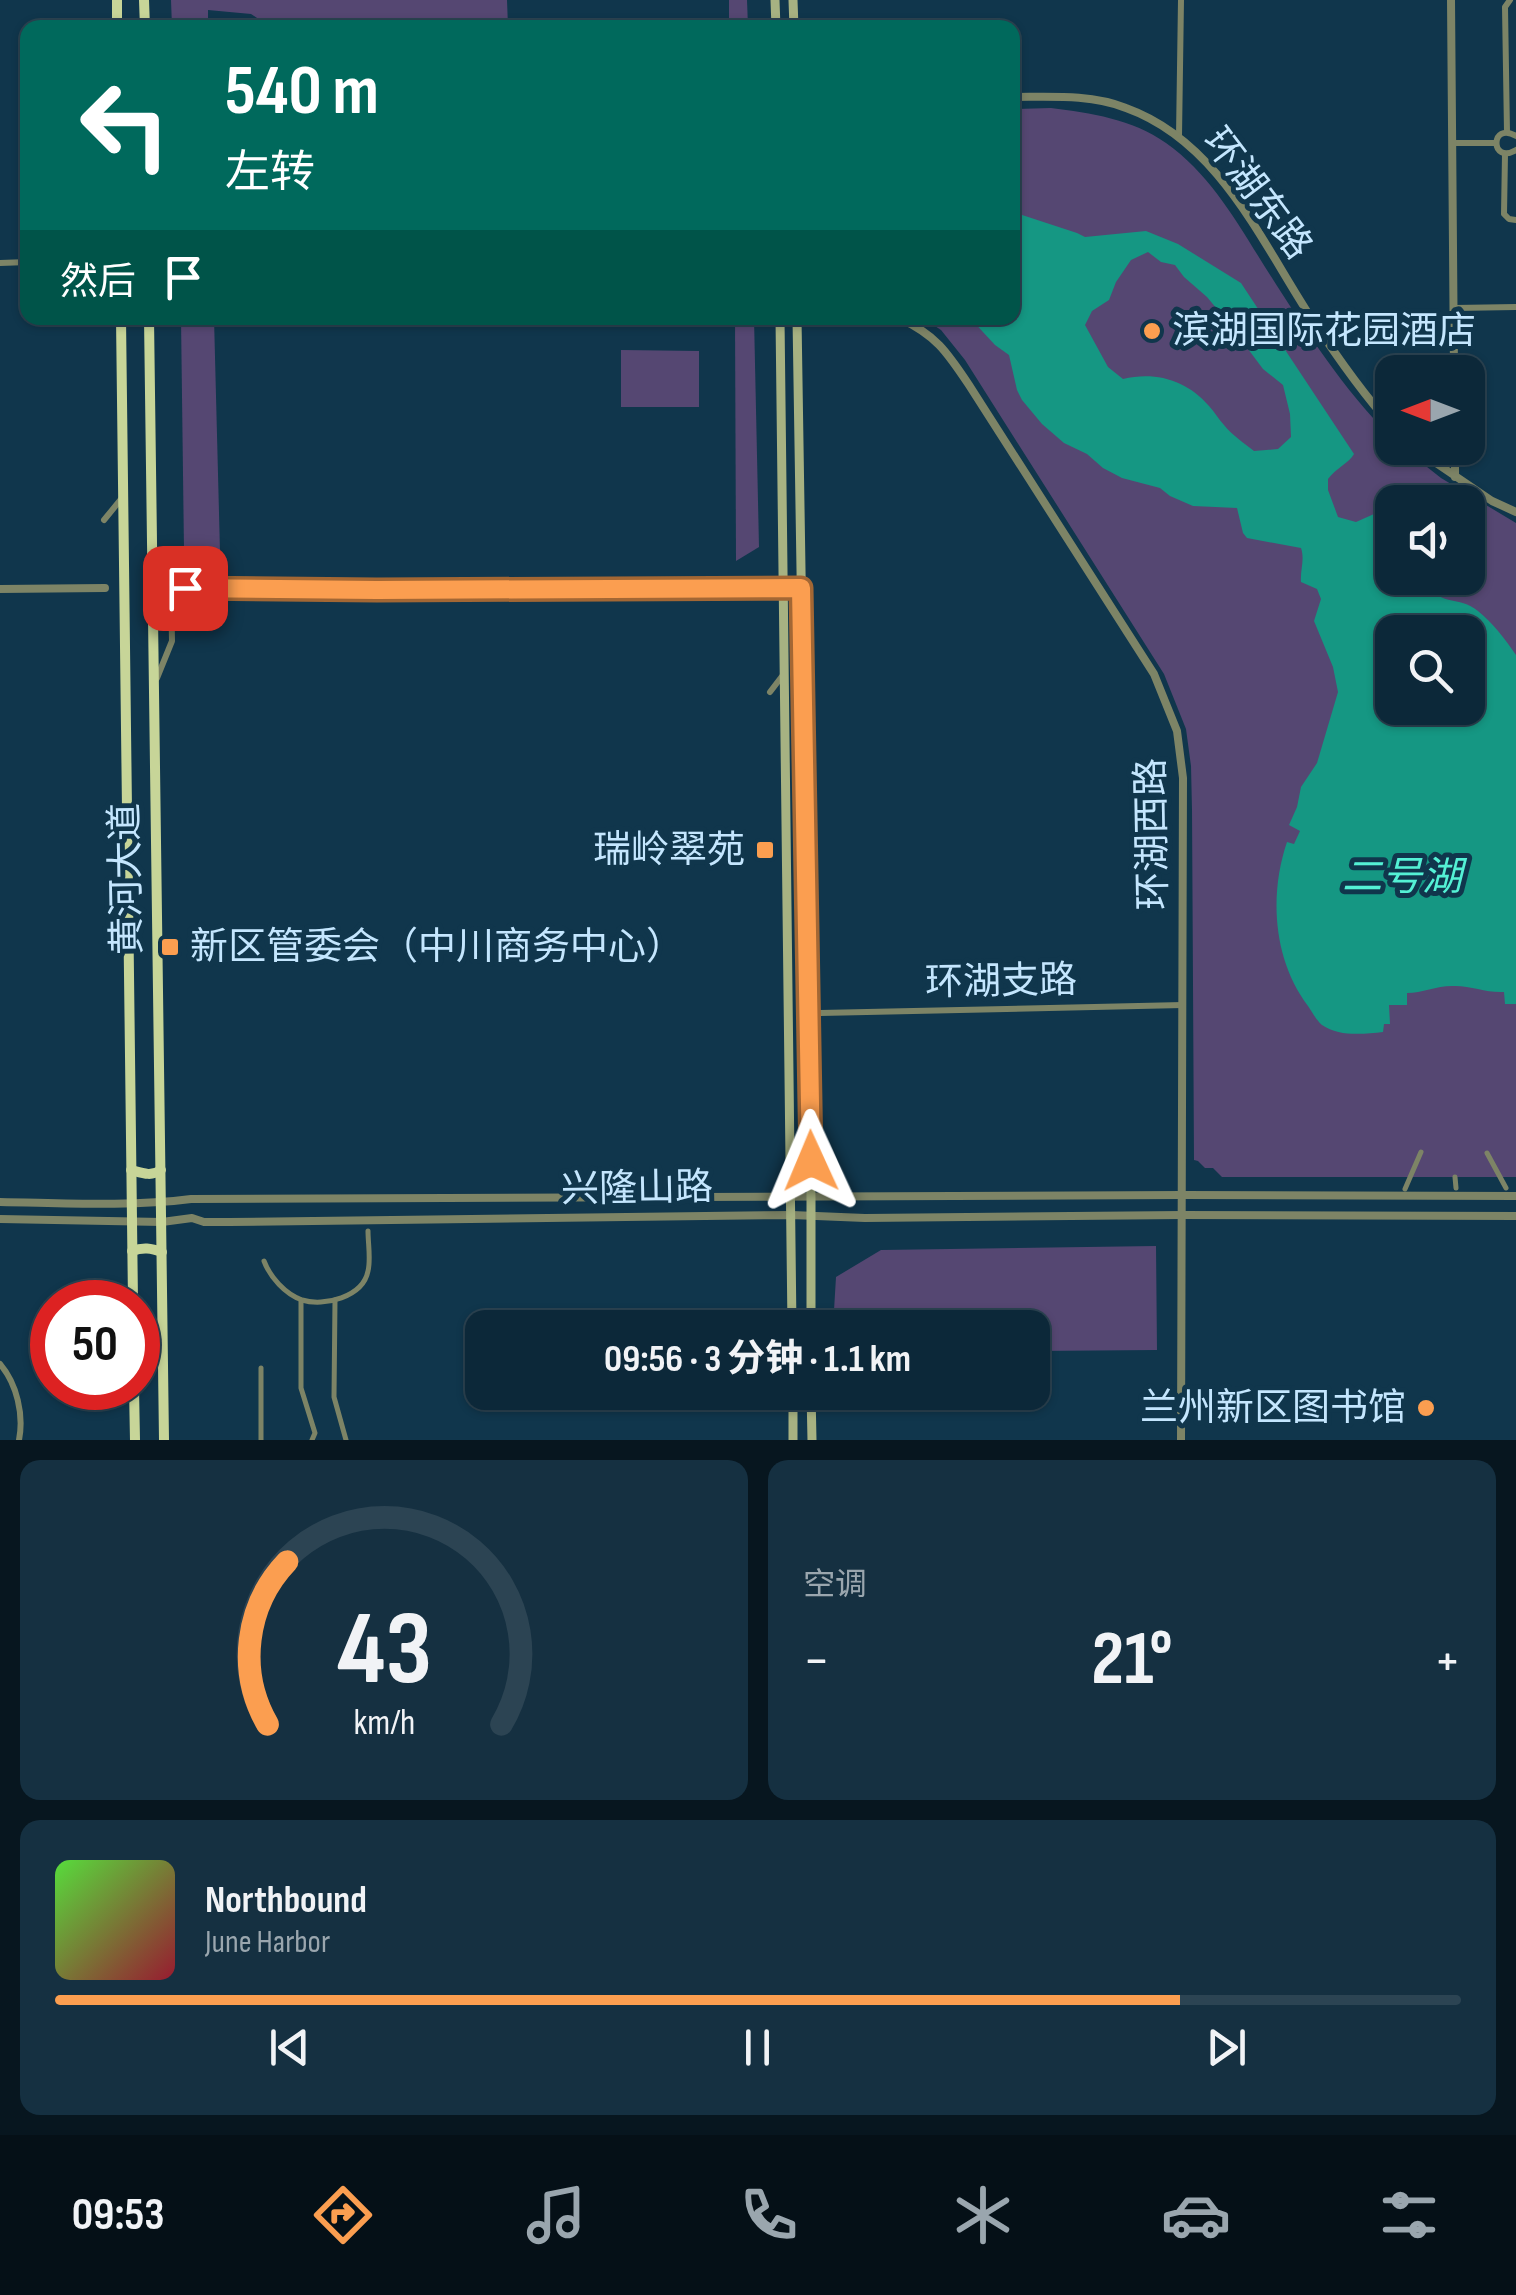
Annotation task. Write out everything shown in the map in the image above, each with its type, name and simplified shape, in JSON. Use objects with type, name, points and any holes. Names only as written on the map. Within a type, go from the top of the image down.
[{"type":"main road","name":"黄河大道","points":[[121,325],[133,1280]]},
{"type":"main road","name":"黄河大道","points":[[149,325],[164,1440]]},
{"type":"main road","points":[[780,325],[792,1310]]},
{"type":"main road","points":[[796,325],[811,1310]]},
{"type":"main road","points":[[131,1170],[146,1174],[161,1170]]},
{"type":"main road","points":[[132,1252],[152,1248],[162,1252]]},
{"type":"main road","points":[[792,1255],[804,1250],[810,1255]]},
{"type":"main road","points":[[134,1410],[134,1440]]},
{"type":"main road","points":[[793,1410],[793,1440]]},
{"type":"main road","points":[[812,1410],[812,1440]]},
{"type":"street","points":[[1179,136],[1180,0]]},
{"type":"street","points":[[1451,0],[1454,355]]},
{"type":"street","points":[[1508,132],[1504,7],[1510,0]]},
{"type":"street","name":"环湖东路","points":[[1020,97],[1102,100],[1124,106],[1159,121],[1200,154],[1264,240],[1311,316],[1375,406]]},
{"type":"street","points":[[1516,136],[1501,134],[1496,143],[1505,154],[1516,150]]},
{"type":"street","points":[[1452,143],[1496,143]]},
{"type":"street","points":[[1505,154],[1504,214],[1509,220],[1516,220]]},
{"type":"street","points":[[1454,308],[1516,307]]},
{"type":"street","name":"环湖西路","points":[[914,325],[948,353],[1131,637],[1154,674],[1181,748],[1180,1440]]},
{"type":"street","points":[[1438,465],[1516,512]]},
{"type":"street","points":[[1455,465],[1455,477]]},
{"type":"street","points":[[104,520],[123,497]]},
{"type":"street","points":[[0,589],[105,588]]},
{"type":"street","points":[[154,684],[172,641],[171,589],[801,588]]},
{"type":"street","points":[[770,692],[784,674]]},
{"type":"street","name":"环湖支路","points":[[820,1014],[1183,1005]]},
{"type":"street","points":[[1405,1189],[1421,1152]]},
{"type":"street","points":[[1487,1153],[1506,1188]]},
{"type":"street","points":[[1455,1177],[1456,1188]]},
{"type":"street","name":"兴隆山路","points":[[0,1202],[1516,1196]]},
{"type":"street","points":[[191,1199],[192,1218]]},
{"type":"street","points":[[98,1203],[98,1221]]},
{"type":"street","name":"兴隆山路","points":[[0,1219],[162,1222],[192,1218],[229,1222],[792,1215],[1516,1216]]},
{"type":"street","points":[[264,1260],[281,1287],[301,1300],[336,1300],[352,1294],[368,1273],[368,1231]]},
{"type":"street","points":[[301,1300],[301,1388],[315,1433],[312,1440]]},
{"type":"street","points":[[336,1300],[334,1397],[346,1440]]},
{"type":"street","points":[[0,1364],[17,1398],[22,1420],[20,1440]]},
{"type":"street","points":[[261,1368],[261,1440]]},
{"type":"shaded area","points":[[171,0],[507,0],[508,20],[260,20],[251,14],[208,10],[208,20],[172,20]]},
{"type":"shaded area","points":[[729,0],[747,0],[748,20],[729,20]]},
{"type":"shaded area","points":[[1051,108],[1111,118],[1166,143],[1196,169],[1222,200],[1324,356],[1375,419],[1375,465],[1425,465],[1453,485],[1375,485],[1375,595],[1485,595],[1485,504],[1516,523],[1516,1177],[1222,1177],[1213,1168],[1205,1168],[1194,1160],[1192,810],[1186,729],[1164,674],[965,360],[934,325],[1020,325],[1020,109]]},
{"type":"shaded area","points":[[181,325],[214,325],[220,552],[184,550]]},
{"type":"shaded area","points":[[735,325],[754,325],[759,547],[736,561]]},
{"type":"shaded area","points":[[621,350],[699,351],[699,407],[621,407]]},
{"type":"shaded area","points":[[1156,1246],[1157,1350],[1050,1351],[1050,1310],[834,1310],[836,1277],[881,1250]]},
{"type":"water","name":"二号湖","points":[[1020,214],[1085,237],[1146,231],[1178,244],[1241,283],[1354,454],[1328,479],[1328,490],[1338,517],[1356,522],[1375,515],[1375,595],[1438,595],[1470,606],[1482,615],[1375,615],[1375,725],[1485,725],[1485,618],[1516,655],[1516,1004],[1505,1004],[1504,992],[1449,986],[1407,993],[1407,1005],[1389,1005],[1390,1024],[1384,1024],[1383,1032],[1344,1033],[1329,1029],[1316,1019],[1287,968],[1277,905],[1287,842],[1294,844],[1300,831],[1289,825],[1301,787],[1317,763],[1338,692],[1333,667],[1314,621],[1321,599],[1317,589],[1301,582],[1301,548],[1247,538],[1237,508],[1193,506],[1160,488],[1122,478],[1064,443],[1022,400],[1009,355],[976,325],[1020,325]],"holes":[[[1148,252],[1161,262],[1175,265],[1207,297],[1263,369],[1283,385],[1291,437],[1278,449],[1254,451],[1227,429],[1200,397],[1181,384],[1147,376],[1123,379],[1108,367],[1085,325],[1092,311],[1109,300],[1131,260]]]},
{"type":"place","name":"滨湖国际花园酒店","points":[[1152,331]]},
{"type":"place","name":"瑞岭翠苑","points":[[765,850]]},
{"type":"place","name":"新区管委会（中川商务中心）","points":[[170,947]]},
{"type":"place","name":"兰州新区图书馆","points":[[1426,1408]]},
{"type":"route","points":[[185,588],[801,588],[811,1161]]}]
